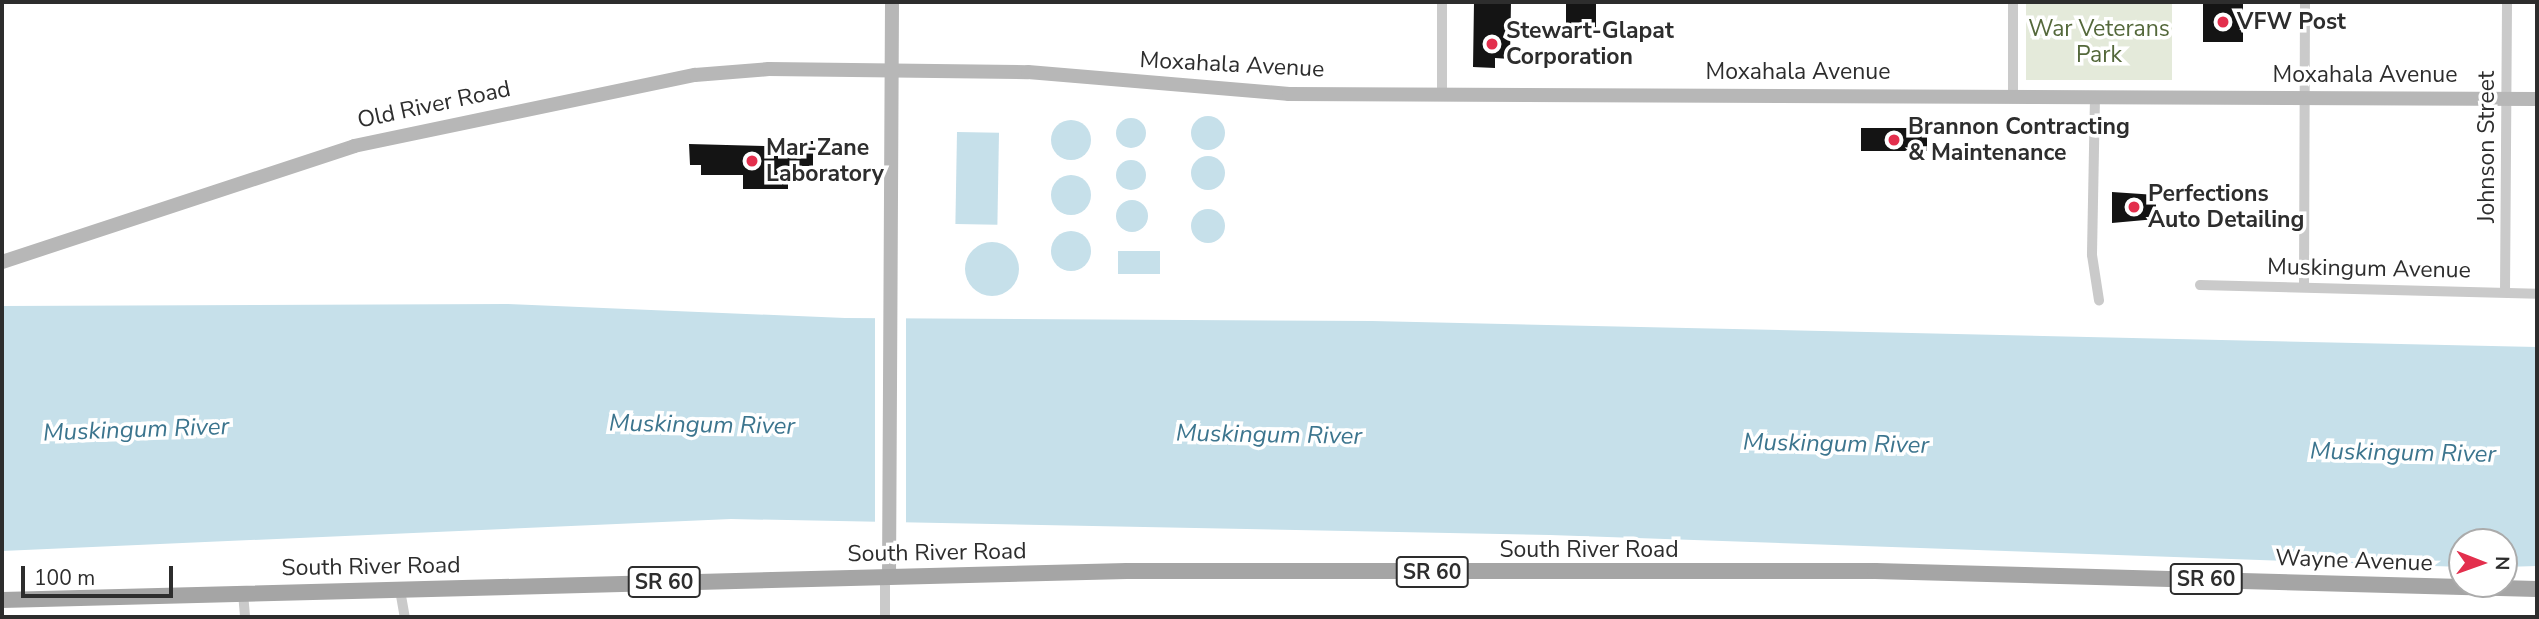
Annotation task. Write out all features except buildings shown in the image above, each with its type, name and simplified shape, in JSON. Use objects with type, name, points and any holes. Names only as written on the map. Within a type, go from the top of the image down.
[{"type":"main road","name":"South River Road","points":[[2,600],[1127,571],[1875,571]]},
{"type":"main road","name":"Wayne Avenue","points":[[1875,571],[2537,589]]},
{"type":"street","points":[[885,617],[889,552],[892,2]]},
{"type":"street","points":[[1442,2],[1442,94]]},
{"type":"street","points":[[2013,2],[2013,96]]},
{"type":"street","points":[[2304,287],[2305,2]]},
{"type":"street","name":"Johnson Street","points":[[2505,292],[2507,2]]},
{"type":"street","name":"Old River Road","points":[[2,262],[336,151],[429,127],[695,75],[769,69],[891,71]]},
{"type":"street","name":"Moxahala Avenue","points":[[891,71],[1028,72],[1289,94],[2537,99]]},
{"type":"street","points":[[2095,97],[2092,255],[2099,300]]},
{"type":"street","name":"Muskingum Avenue","points":[[2200,285],[2537,294]]},
{"type":"street","points":[[400,590],[405,617]]},
{"type":"street","points":[[243,593],[246,617]]},
{"type":"green space","name":"War Veterans Park","points":[[2026,2],[2172,2],[2172,80],[2026,80]]},
{"type":"water","points":[[1208,116],[1220,121],[1225,133],[1220,145],[1208,150],[1196,145],[1191,133],[1196,121]]},
{"type":"water","points":[[1131,118],[1142,122],[1146,133],[1142,144],[1131,148],[1120,144],[1116,133],[1120,122]]},
{"type":"water","points":[[1071,120],[1079,121],[1085,126],[1090,132],[1090,148],[1085,154],[1079,159],[1071,160],[1063,159],[1057,154],[1052,148],[1051,140],[1052,132],[1057,126],[1063,121]]},
{"type":"water","points":[[957,132],[999,133],[997,225],[955,224]]},
{"type":"water","points":[[1208,156],[1220,161],[1225,173],[1220,185],[1208,190],[1196,185],[1191,173],[1196,161]]},
{"type":"water","points":[[1131,160],[1142,164],[1146,175],[1142,186],[1131,190],[1120,186],[1116,175],[1120,164]]},
{"type":"water","points":[[1071,175],[1079,176],[1085,181],[1090,187],[1090,203],[1085,209],[1079,214],[1071,215],[1063,214],[1057,209],[1052,203],[1051,195],[1052,187],[1057,181],[1063,176]]},
{"type":"water","points":[[1132,200],[1143,205],[1148,216],[1143,227],[1132,232],[1121,227],[1116,216],[1121,205]]},
{"type":"water","points":[[1208,209],[1220,214],[1225,226],[1220,238],[1208,243],[1196,238],[1191,226],[1196,214]]},
{"type":"water","points":[[1071,231],[1079,232],[1085,237],[1090,243],[1090,259],[1085,265],[1079,270],[1071,271],[1063,270],[1057,265],[1052,259],[1051,251],[1052,243],[1057,237],[1063,232]]},
{"type":"water","points":[[992,242],[1011,250],[1019,269],[1011,288],[992,296],[973,288],[965,269],[973,250]]},
{"type":"water","points":[[1118,251],[1160,251],[1160,274],[1118,274]]},
{"type":"water","name":"Muskingum River","points":[[507,304],[845,318],[1372,321],[2537,347],[2537,566],[2518,567],[2518,528],[2448,528],[2448,567],[1550,535],[731,519],[2,551],[2,306]]},
{"type":"pier","points":[[875,315],[906,315],[906,525],[875,525]]},
{"type":"place","name":"VFW Post","points":[[2223,22]]},
{"type":"place","name":"Stewart-Glapat Corporation","points":[[1492,44]]},
{"type":"place","name":"Brannon Contracting & Maintenance","points":[[1894,140]]},
{"type":"place","name":"Mar-Zane Laboratory","points":[[752,161]]},
{"type":"place","name":"Perfections Auto Detailing","points":[[2134,207]]}]
